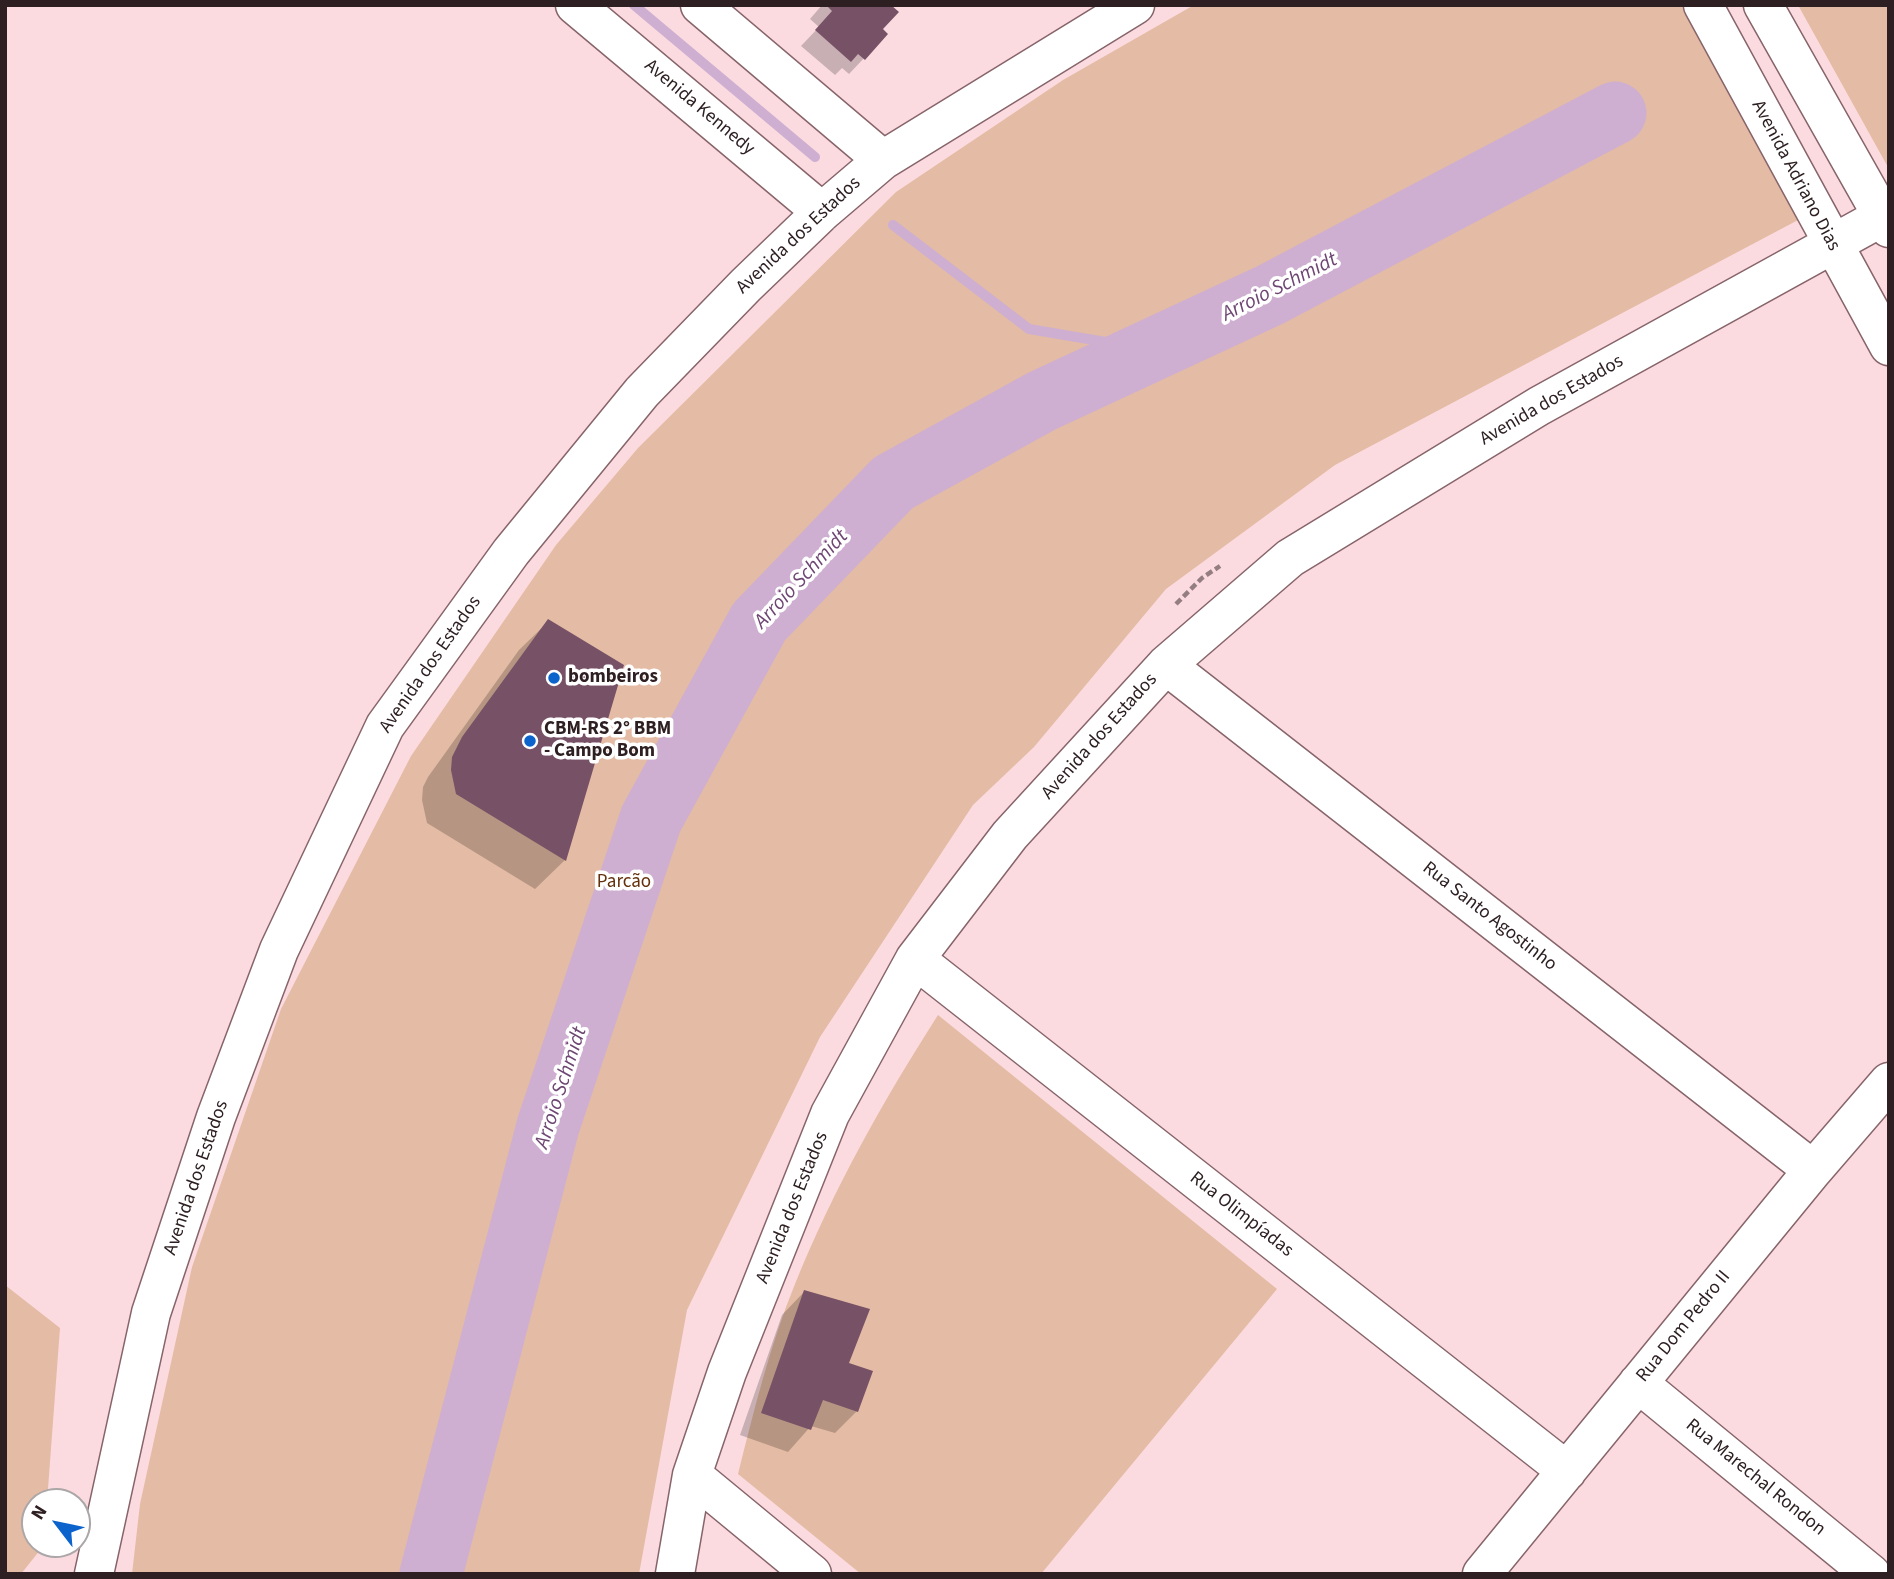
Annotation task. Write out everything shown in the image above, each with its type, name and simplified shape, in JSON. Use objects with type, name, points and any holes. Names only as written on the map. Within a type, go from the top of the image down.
[{"type":"street","name":"Avenida Kennedy","points":[[575,5],[822,212]]},
{"type":"street","points":[[699,5],[883,160]]},
{"type":"street","name":"Avenida dos Estados","points":[[94,1574],[151,1313],[216,1117],[279,950],[385,726],[511,552],[642,392],[746,285],[822,212],[883,160],[1135,5]]},
{"type":"street","name":"Avenida Adriano Dias","points":[[1703,5],[1889,346]]},
{"type":"street","points":[[1763,5],[1886,219]]},
{"type":"street","name":"Avenida dos Estados","points":[[675,1574],[692,1475],[727,1372],[830,1114],[915,959],[1010,835],[1166,664],[1290,558],[1539,406],[1831,244],[1886,219]]},
{"type":"street","name":"Rua Santo Agostinho","points":[[1166,664],[1813,1170]]},
{"type":"street","name":"Rua Olimpíadas","points":[[915,959],[1567,1471]]},
{"type":"street","name":"Rua Dom Pedro II","points":[[1482,1574],[1813,1170],[1889,1082]]},
{"type":"street","name":"Rua Marechal Rondon","points":[[1639,1383],[1871,1574]]},
{"type":"street","points":[[692,1475],[812,1574]]},
{"type":"path","points":[[1167,612],[1202,578],[1223,564]]},
{"type":"green space","name":"Parcão","points":[[1194,5],[1681,5],[1800,219],[1335,465],[1166,589],[1034,747],[973,805],[820,1037],[687,1310],[639,1574],[132,1574],[140,1504],[192,1267],[281,1009],[411,756],[556,545],[638,448],[896,192],[1063,80]]},
{"type":"green space","points":[[1798,5],[1889,5],[1889,169]]},
{"type":"green space","points":[[938,1015],[1277,1289],[1041,1574],[861,1574],[738,1474],[770,1354],[810,1249],[860,1146]]},
{"type":"green space","points":[[5,1285],[60,1328],[48,1488],[21,1488],[21,1558],[34,1558],[21,1574],[5,1574]]},
{"type":"building","points":[[826,5],[891,5],[899,12],[883,29],[888,34],[865,60],[858,54],[851,62],[815,30],[832,11]]},
{"type":"building","name":"CBM-RS 2° BBM - Campo Bom","points":[[548,619],[624,665],[566,861],[456,794],[451,770],[452,757],[462,737]]},
{"type":"building","points":[[804,1290],[870,1309],[849,1363],[873,1371],[858,1412],[823,1400],[811,1430],[761,1413]]},
{"type":"waterway","points":[[634,5],[815,157]]},
{"type":"waterway","name":"Arroio Schmidt","points":[[431,1574],[548,1126],[651,819],[759,622],[893,483],[1042,401],[1270,295],[1615,113]]},
{"type":"waterway","points":[[893,225],[1029,329],[1153,350]]},
{"type":"place","name":"bombeiros","points":[[554,678]]},
{"type":"place","name":"CBM-RS 2° BBM - Campo Bom","points":[[530,741]]}]
